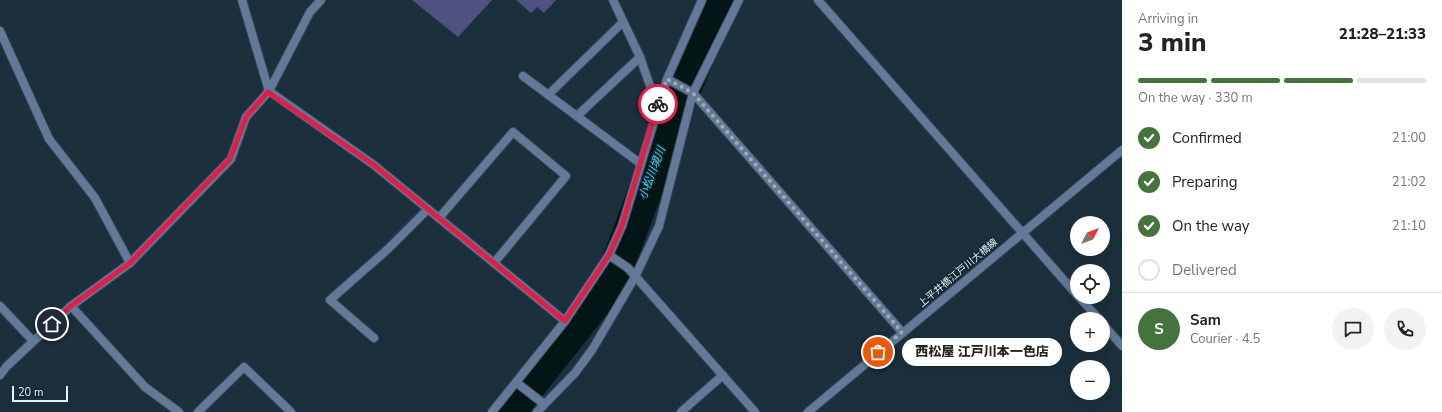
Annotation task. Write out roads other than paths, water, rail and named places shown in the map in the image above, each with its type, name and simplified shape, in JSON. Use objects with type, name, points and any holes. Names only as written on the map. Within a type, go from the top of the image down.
[{"type":"street","points":[[242,0],[268,92],[374,165],[565,321]]},
{"type":"street","points":[[0,375],[7,366],[71,306],[130,263],[230,159],[246,117],[268,92],[310,12],[321,0]]},
{"type":"street","points":[[613,0],[640,57],[657,106]]},
{"type":"street","points":[[492,412],[520,385],[609,255],[622,226],[657,106],[670,81],[702,0]]},
{"type":"street","points":[[537,412],[575,373],[592,350],[635,277],[659,226],[690,91],[739,0]]},
{"type":"street","points":[[818,0],[1070,286]]},
{"type":"street","points":[[548,95],[623,22]]},
{"type":"street","points":[[0,31],[49,139],[95,198],[130,263]]},
{"type":"street","points":[[577,116],[640,57]]},
{"type":"street","points":[[523,76],[641,164]]},
{"type":"street","points":[[670,81],[690,91],[902,332]]},
{"type":"street","points":[[439,218],[513,132],[566,176],[494,263]]},
{"type":"street","name":"上平井橋江戸川大橋線","points":[[808,412],[902,332],[1122,150]]},
{"type":"street","points":[[374,338],[330,300],[388,249],[428,209]]},
{"type":"street","points":[[609,255],[628,268],[755,412]]},
{"type":"street","points":[[1085,304],[1093,312]]},
{"type":"street","points":[[0,306],[33,341]]},
{"type":"street","points":[[71,306],[144,387],[179,412]]},
{"type":"street","points":[[1110,332],[1122,346]]},
{"type":"street","points":[[198,412],[244,367],[291,412]]},
{"type":"street","points":[[681,412],[723,375]]},
{"type":"street","points":[[520,385],[544,404]]},
{"type":"waterway","name":"小松川境川","points":[[508,412],[611,282],[675,111],[721,0]]},
{"type":"place","name":"西松屋 江戸川本一色店","points":[[878,352]]}]
